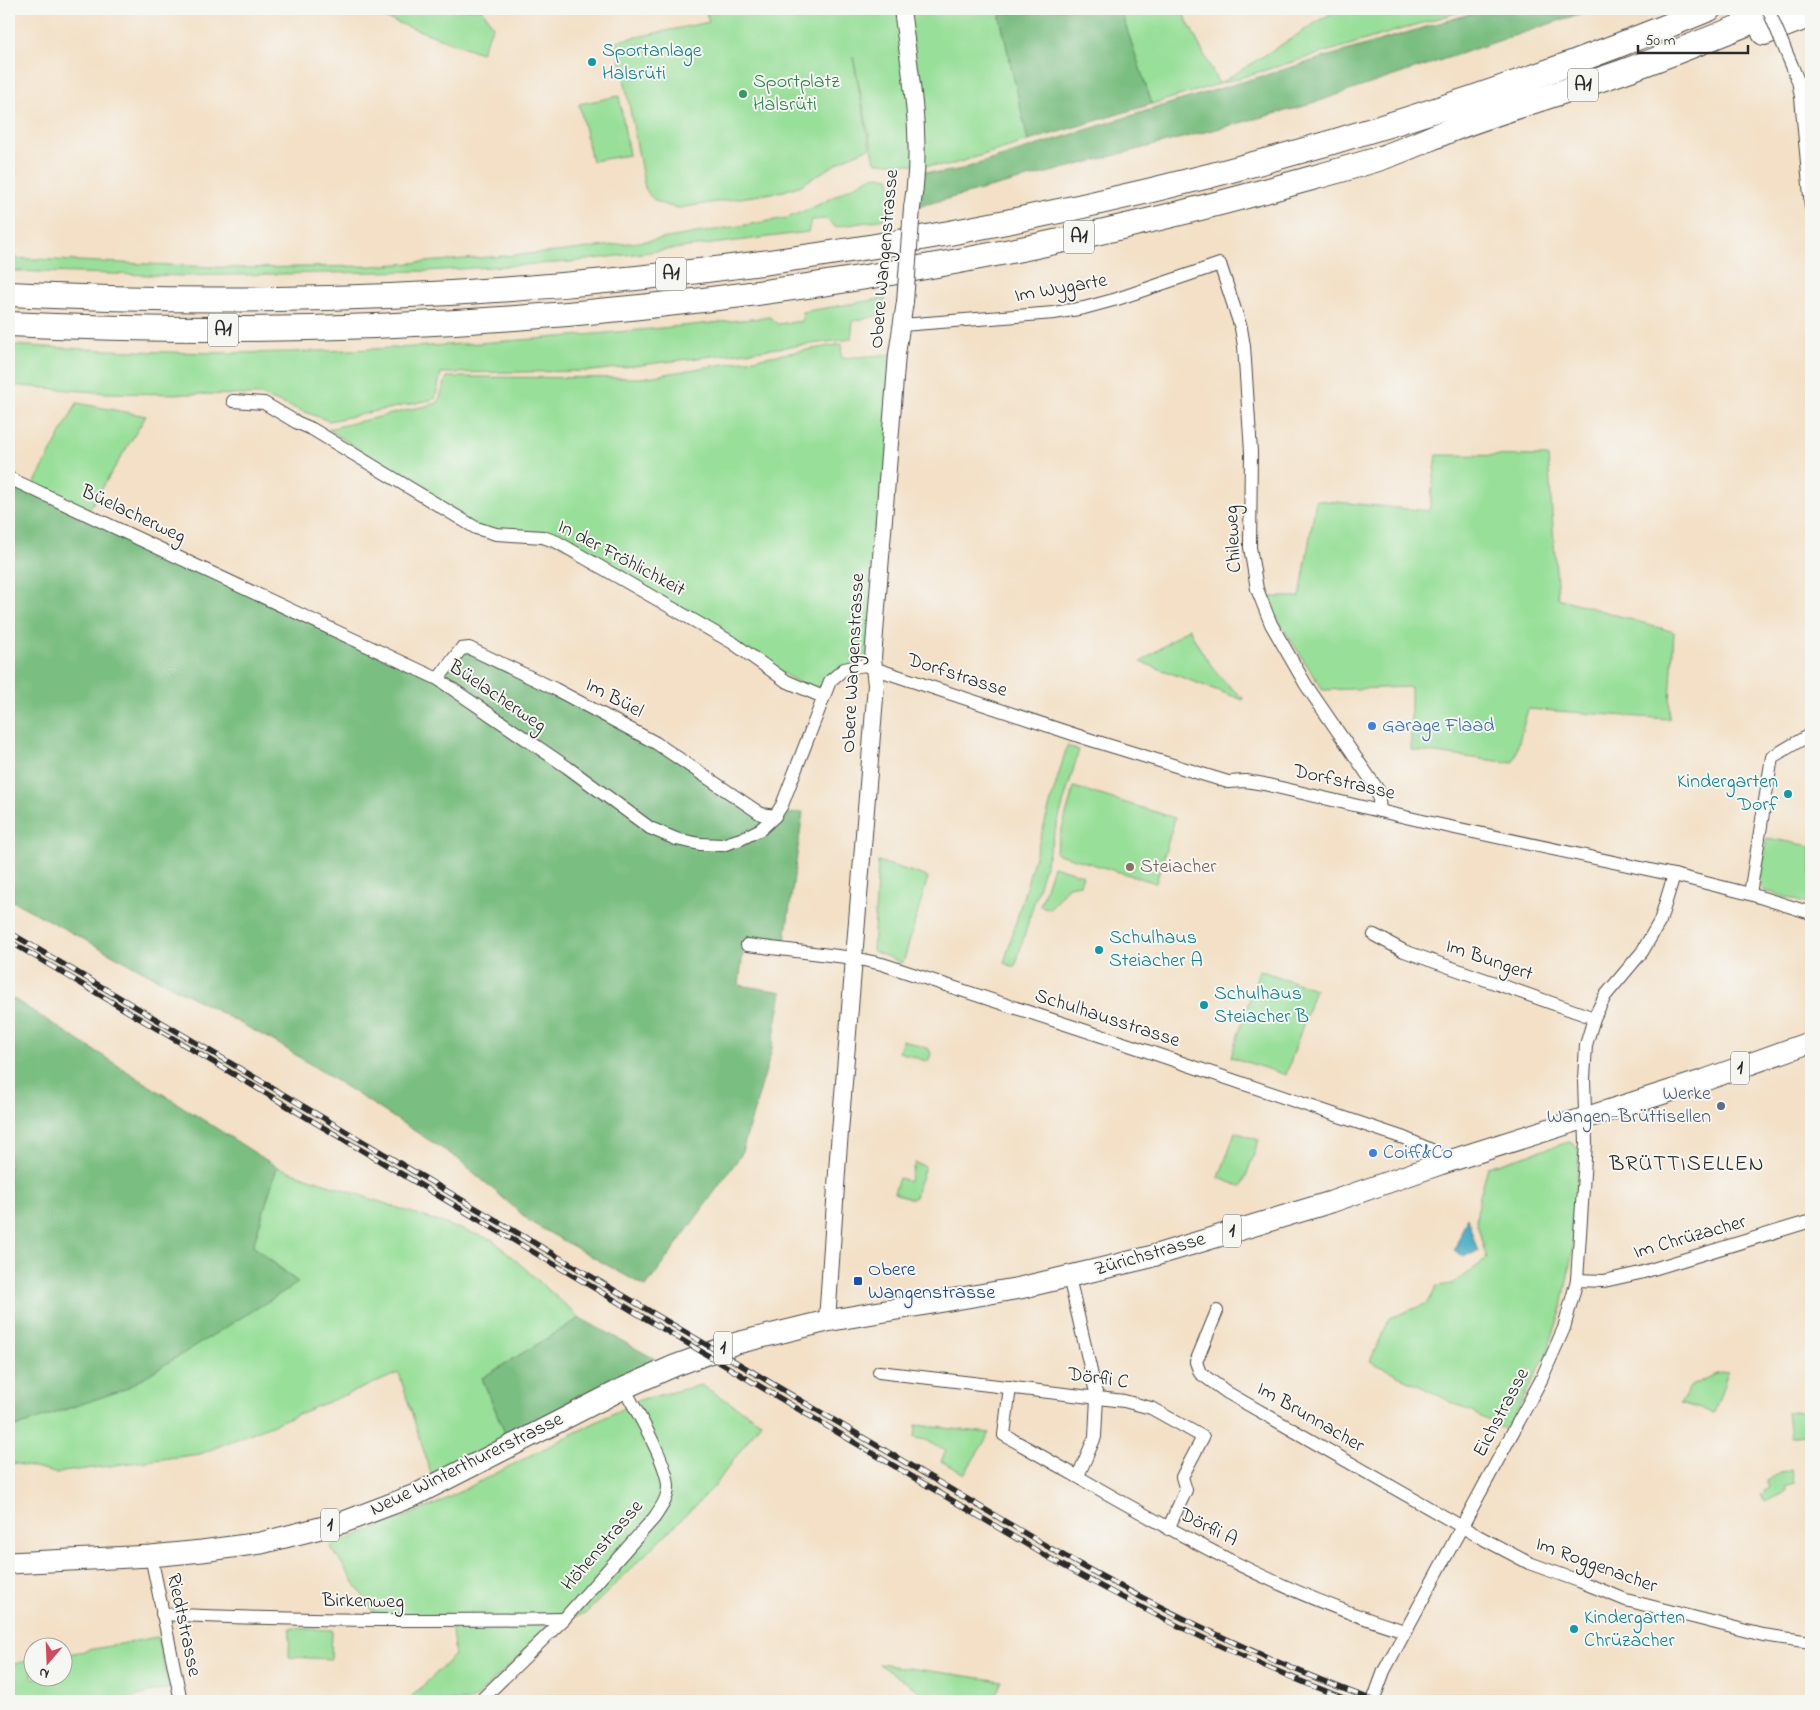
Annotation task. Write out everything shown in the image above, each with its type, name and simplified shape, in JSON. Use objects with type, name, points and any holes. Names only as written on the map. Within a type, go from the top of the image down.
[{"type":"highway","name":"A1","points":[[9,294],[236,300],[350,298],[547,287],[760,263],[943,234],[1062,210],[1192,179],[1304,149],[1424,113],[1526,79],[1709,9]]},
{"type":"highway","name":"A1","points":[[9,324],[226,330],[378,327],[549,316],[700,301],[870,277],[1068,239],[1225,202],[1381,158],[1459,127],[1628,70],[1784,9]]},
{"type":"highway","points":[[1381,158],[1464,138],[1632,83],[1811,15]]},
{"type":"main road","name":"Zürichstrasse","points":[[624,1388],[674,1366],[756,1338],[827,1321],[1020,1288],[1146,1258],[1323,1204],[1440,1164],[1705,1080],[1811,1042]]},
{"type":"main road","name":"Neue Winterthurerstrasse","points":[[9,1563],[151,1556],[205,1551],[261,1543],[315,1530],[365,1515],[428,1488],[624,1388]]},
{"type":"street","name":"Obere Wangenstrasse","points":[[827,1321],[838,1157],[876,685],[873,658],[897,354],[905,302],[916,170],[916,116],[902,9]]},
{"type":"street","points":[[1768,9],[1806,96],[1811,207]]},
{"type":"street","name":"Im Wygarte","points":[[902,325],[1054,313],[1084,308],[1117,299],[1220,264]]},
{"type":"street","name":"Chileweg","points":[[1220,264],[1241,328],[1244,346],[1251,452],[1250,547],[1258,589],[1275,632],[1306,684],[1378,790],[1380,811]]},
{"type":"street","name":"In der Fröhlichkeit","points":[[233,401],[264,402],[476,528],[496,534],[543,538],[556,542],[734,642],[786,681],[823,697]]},
{"type":"street","name":"Büelacherweg","points":[[9,478],[438,679],[567,767],[650,828],[676,839],[700,844],[722,845],[741,839],[761,828],[775,816],[782,805],[830,681],[844,669],[861,665],[875,670]]},
{"type":"street","name":"Im Büel","points":[[438,679],[461,649],[469,648],[555,689],[647,738],[761,814],[775,816]]},
{"type":"street","name":"Dorfstrasse","points":[[875,670],[1228,782],[1246,781],[1264,784],[1674,875],[1750,894],[1811,913]]},
{"type":"street","points":[[1750,894],[1772,757],[1811,734]]},
{"type":"street","name":"Eichstrasse","points":[[1373,1701],[1384,1671],[1550,1362],[1571,1307],[1577,1280],[1586,1142],[1585,1055],[1594,1018],[1605,996],[1642,952],[1660,921],[1674,875]]},
{"type":"street","name":"Im Bungert","points":[[1374,935],[1404,951],[1594,1018]]},
{"type":"street","name":"Schulhausstrasse","points":[[748,945],[854,958],[882,964],[1404,1138],[1436,1152],[1440,1164]]},
{"type":"street","name":"Im Chrüzacher","points":[[1577,1280],[1604,1281],[1640,1273],[1811,1221]]},
{"type":"street","points":[[1069,1277],[1097,1397],[1095,1437],[1078,1476]]},
{"type":"street","name":"Im Brunnacher","points":[[1217,1311],[1196,1362],[1200,1373],[1228,1393],[1462,1527]]},
{"type":"street","name":"Dörfli C","points":[[879,1372],[1097,1397],[1151,1408],[1203,1437],[1182,1477],[1186,1490],[1168,1529]]},
{"type":"street","name":"Dörfli A","points":[[1010,1387],[1004,1435],[1168,1529],[1264,1578],[1375,1622],[1405,1631]]},
{"type":"street","name":"Höhenstrasse","points":[[480,1701],[564,1620],[654,1518],[665,1501],[668,1488],[663,1464],[624,1388]]},
{"type":"street","name":"Im Roggenacher","points":[[1462,1527],[1529,1564],[1626,1600],[1763,1635],[1811,1642]]},
{"type":"street","name":"Riedtstrasse","points":[[151,1556],[181,1701]]},
{"type":"street","name":"Birkenweg","points":[[162,1614],[374,1621],[564,1620]]},
{"type":"green space","points":[[360,9],[482,9],[493,26],[481,53]]},
{"type":"green space","name":"Sportplatz Halsrüti","points":[[705,9],[1004,9],[1000,17],[1028,141],[947,166],[875,162],[853,57],[870,148],[846,158],[801,185],[784,191],[679,208],[663,204],[651,197],[645,188],[617,41],[709,22]]},
{"type":"green space","points":[[1004,9],[1120,9],[1152,104],[1028,141],[1000,17]]},
{"type":"green space","points":[[1120,9],[1181,9],[1219,84],[1152,104]]},
{"type":"green space","points":[[1338,9],[1469,9],[1219,84]]},
{"type":"green space","points":[[1486,9],[1594,9],[1301,107],[912,208],[916,170],[940,173],[962,169],[1162,106]]},
{"type":"green space","points":[[619,96],[629,155],[592,161],[579,104]]},
{"type":"green space","points":[[871,177],[889,178],[896,199],[892,218],[835,227],[826,219],[811,220],[808,232],[570,262],[426,271],[185,276],[9,271],[9,258],[238,268],[372,266],[556,252],[655,240],[787,218],[818,205]]},
{"type":"green space","points":[[885,298],[887,314],[853,321],[851,339],[592,371],[441,373],[435,399],[329,421],[260,395],[107,393],[9,385],[9,345],[219,353],[349,350],[470,344],[770,317],[777,324],[803,321],[802,312]]},
{"type":"green space","points":[[842,344],[841,358],[897,354],[873,658],[844,669],[823,697],[557,542],[476,528],[328,429],[438,403],[447,377],[642,378]]},
{"type":"green space","points":[[77,403],[146,416],[88,511],[33,486]]},
{"type":"green space","points":[[1437,455],[1548,456],[1558,598],[1674,632],[1669,719],[1528,709],[1513,763],[1411,750],[1411,687],[1323,690],[1263,597],[1300,597],[1316,500],[1429,511]]},
{"type":"green space","points":[[9,478],[438,679],[461,649],[555,689],[775,816],[803,812],[783,955],[743,951],[739,985],[782,992],[771,1053],[741,1155],[646,1287],[532,1223],[457,1158],[277,1043],[9,899]]},
{"type":"green space","points":[[1189,628],[1212,667],[1243,700],[1141,662]]},
{"type":"green space","points":[[1067,746],[1079,750],[1015,967],[1004,963]]},
{"type":"green space","points":[[1074,787],[1175,818],[1156,883],[1055,853]]},
{"type":"green space","points":[[1767,838],[1811,846],[1811,905],[1763,890],[1759,880]]},
{"type":"green space","points":[[878,861],[928,877],[903,963],[873,951]]},
{"type":"green space","points":[[1053,866],[1083,875],[1080,884],[1068,886],[1050,909],[1040,906]]},
{"type":"green space","points":[[1259,970],[1315,989],[1286,1075],[1231,1057]]},
{"type":"green space","points":[[9,996],[277,1167],[253,1246],[298,1283],[125,1389],[9,1429]]},
{"type":"green space","points":[[903,1040],[929,1049],[931,1054],[928,1062],[899,1052]]},
{"type":"green space","points":[[1235,1132],[1259,1140],[1242,1187],[1219,1178]]},
{"type":"green space","points":[[1569,1142],[1574,1144],[1579,1152],[1572,1254],[1562,1307],[1547,1353],[1507,1430],[1370,1361],[1390,1318],[1428,1303],[1437,1286],[1452,1284],[1487,1259],[1476,1220],[1480,1195],[1488,1167]]},
{"type":"green space","points":[[915,1163],[925,1166],[915,1197],[911,1199],[894,1193],[899,1178],[909,1181]]},
{"type":"green space","points":[[277,1167],[493,1240],[580,1318],[482,1378],[507,1438],[431,1474],[399,1373],[200,1454],[55,1473],[9,1462],[9,1429],[125,1389],[298,1282],[253,1246]]},
{"type":"green space","points":[[580,1318],[655,1359],[507,1438],[482,1378]]},
{"type":"green space","points":[[1728,1372],[1714,1413],[1680,1403],[1690,1387],[1716,1374]]},
{"type":"green space","points":[[701,1385],[761,1422],[714,1487],[585,1614],[564,1619],[544,1633],[472,1701],[407,1701],[455,1655],[450,1615],[377,1617],[330,1546],[434,1505],[639,1400]]},
{"type":"green space","points":[[1811,1410],[1811,1434],[1790,1437],[1787,1413]]},
{"type":"green space","points":[[916,1425],[990,1433],[964,1474],[941,1461],[946,1451],[926,1440],[915,1438]]},
{"type":"green space","points":[[1792,1469],[1794,1483],[1785,1486],[1787,1491],[1765,1502],[1760,1495],[1765,1493],[1764,1490],[1770,1487],[1767,1481],[1781,1472]]},
{"type":"green space","points":[[290,1628],[332,1630],[331,1659],[289,1657]]},
{"type":"green space","points":[[157,1637],[170,1688],[133,1697],[134,1701],[9,1701],[9,1665],[22,1662],[22,1688],[72,1688],[72,1653]]},
{"type":"green space","points":[[879,1664],[1002,1681],[993,1701],[934,1701]]},
{"type":"water","points":[[1467,1217],[1478,1252],[1463,1256],[1454,1251]]},
{"type":"railway","points":[[9,932],[1050,1548],[1169,1612],[1250,1650],[1376,1701]]},
{"type":"railway","points":[[9,941],[1046,1556],[1158,1616],[1234,1652],[1351,1701]]},
{"type":"place","name":"Sportanlage Halsrüti","points":[[592,62]]},
{"type":"place","name":"Sportplatz Halsrüti","points":[[743,94]]},
{"type":"place","name":"Garage Flaad","points":[[1372,726]]},
{"type":"place","name":"Kindergarten Dorf","points":[[1788,794]]},
{"type":"place","name":"Steiacher","points":[[1130,867]]},
{"type":"place","name":"Schulhaus Steiacher A","points":[[1099,950]]},
{"type":"place","name":"Schulhaus Steiacher B","points":[[1204,1005]]},
{"type":"place","name":"Werke Wangen-Brüttisellen","points":[[1721,1106]]},
{"type":"place","name":"Coiff&Co","points":[[1373,1153]]},
{"type":"place","name":"Obere Wangenstrasse","points":[[858,1281]]},
{"type":"place","name":"Kindergarten Chrüzacher","points":[[1574,1629]]},
{"type":"district","name":"BRÜTTISELLEN","points":[[1687,1165]]}]
